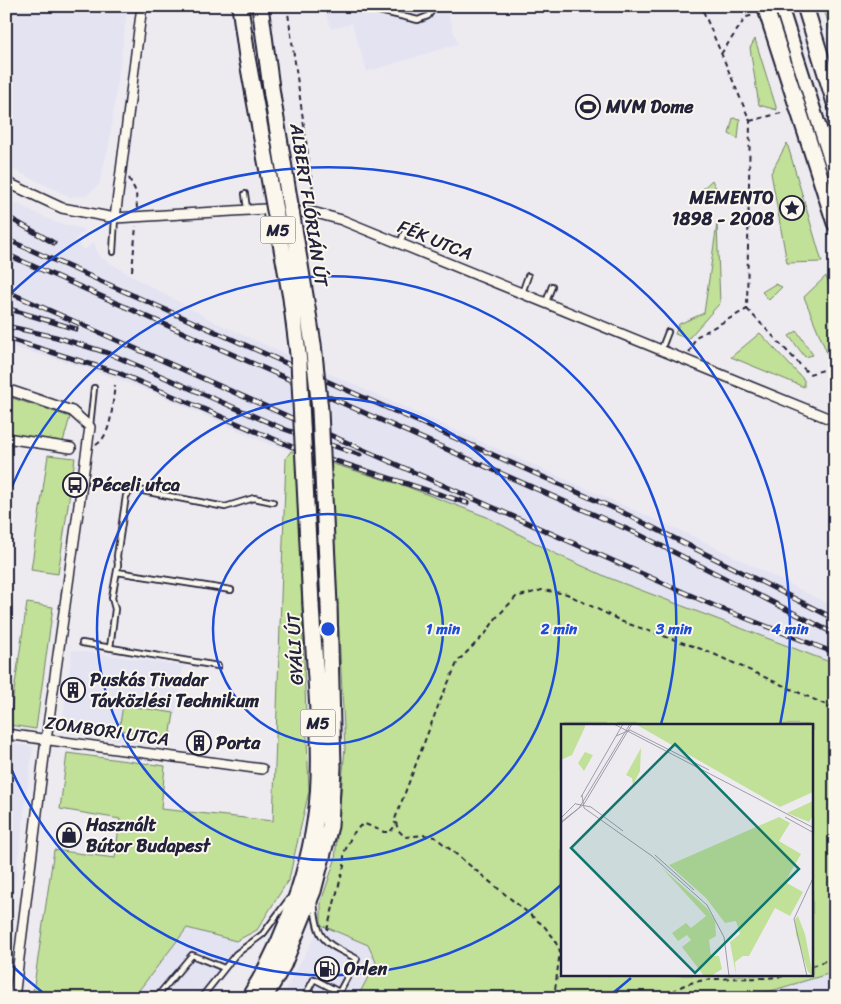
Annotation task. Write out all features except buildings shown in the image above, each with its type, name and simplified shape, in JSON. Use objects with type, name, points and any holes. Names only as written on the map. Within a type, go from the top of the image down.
[{"type":"main road","name":"ALBERT FLÓRIÁN ÚT","points":[[240,6],[247,57],[291,298],[299,362],[300,405]]},
{"type":"main road","name":"ALBERT FLÓRIÁN ÚT","points":[[260,6],[265,51],[313,344],[320,410]]},
{"type":"main road","points":[[781,6],[835,175]]},
{"type":"main road","points":[[805,6],[835,103]]},
{"type":"main road","points":[[760,11],[835,223]]},
{"type":"main road","name":"GYÁLI ÚT","points":[[249,998],[280,938],[298,888],[311,842],[319,780],[312,604],[300,405]]},
{"type":"main road","name":"GYÁLI ÚT","points":[[264,998],[282,965],[314,891],[324,855],[332,802],[330,605],[320,410]]},
{"type":"street","points":[[115,218],[142,6]]},
{"type":"street","name":"FÉK UTCA","points":[[6,182],[62,208],[115,218],[265,209],[316,213],[342,220],[835,421]]},
{"type":"street","points":[[6,389],[72,411],[90,427],[46,740],[14,998]]},
{"type":"street","points":[[6,438],[71,448]]},
{"type":"street","name":"ZOMBORI UTCA","points":[[6,734],[262,769]]},
{"type":"lane","points":[[358,6],[418,20],[428,16],[435,6]]},
{"type":"lane","points":[[245,194],[247,209]]},
{"type":"lane","points":[[265,209],[270,231]]},
{"type":"lane","points":[[113,252],[115,218]]},
{"type":"lane","points":[[400,243],[407,226]]},
{"type":"lane","points":[[522,293],[528,276]]},
{"type":"lane","points":[[546,302],[552,286]]},
{"type":"lane","points":[[661,350],[668,332]]},
{"type":"lane","points":[[90,427],[94,388]]},
{"type":"lane","points":[[110,648],[116,609],[112,598],[117,572],[117,556],[126,496],[133,489],[225,507],[254,498],[273,502]]},
{"type":"lane","points":[[117,572],[231,590]]},
{"type":"lane","points":[[82,643],[218,666]]},
{"type":"lane","points":[[201,998],[224,968],[246,946],[264,934],[298,888]]},
{"type":"lane","points":[[314,891],[317,930],[324,942],[357,960],[336,998]]},
{"type":"lane","points":[[159,998],[160,993],[169,981],[192,955],[224,968]]},
{"type":"lane","points":[[304,998],[314,979],[339,992]]},
{"type":"path","points":[[287,6],[316,213]]},
{"type":"path","points":[[701,6],[750,121],[747,309],[809,374],[835,367]]},
{"type":"path","points":[[721,54],[746,18],[760,11]]},
{"type":"path","points":[[750,121],[785,112]]},
{"type":"path","points":[[121,169],[132,180],[136,192],[137,217]]},
{"type":"path","points":[[132,271],[136,233]]},
{"type":"path","points":[[686,360],[696,337],[747,309]]},
{"type":"path","points":[[86,452],[101,442],[110,422],[115,385]]},
{"type":"path","points":[[324,942],[344,866],[344,853],[352,835],[360,826],[365,824],[384,832],[390,832],[394,827],[395,819],[440,701],[458,661],[516,597],[542,590],[567,594],[623,622],[706,651],[835,709]]},
{"type":"path","points":[[395,819],[398,830],[406,837],[423,835],[435,837],[544,926],[560,950],[554,998]]},
{"type":"path","points":[[814,965],[835,957]]},
{"type":"path","points":[[666,998],[672,992],[700,980],[742,980],[779,976]]},
{"type":"shaded area","points":[[6,6],[128,6],[109,146],[99,185],[86,196],[70,197],[6,166]]},
{"type":"shaded area","points":[[323,6],[446,6],[458,44],[367,72],[352,24],[331,29]]},
{"type":"shaded area","points":[[6,198],[55,222],[80,228],[85,231],[75,239],[84,250],[94,242],[99,256],[217,323],[697,538],[835,607],[835,664],[609,578],[405,486],[268,444],[154,393],[86,368],[6,345]]},
{"type":"shaded area","points":[[72,650],[184,666],[169,748],[61,732]]},
{"type":"shaded area","points":[[6,742],[33,747],[6,951]]},
{"type":"shaded area","points":[[321,925],[368,945],[376,962],[357,998],[281,998]]},
{"type":"shaded area","points":[[187,928],[236,941],[244,952],[208,998],[133,998]]},
{"type":"shaded area","points":[[835,972],[835,998],[747,998]]},
{"type":"green space","points":[[823,6],[835,6],[835,44]]},
{"type":"green space","points":[[755,39],[777,110],[759,105],[750,48]]},
{"type":"green space","points":[[733,118],[740,119],[738,139],[729,134]]},
{"type":"green space","points":[[787,143],[822,262],[787,263],[771,173]]},
{"type":"green space","points":[[712,180],[718,192],[704,203],[695,196]]},
{"type":"green space","points":[[717,224],[720,303],[688,339],[675,334],[679,324],[704,313]]},
{"type":"green space","points":[[826,276],[835,305],[835,357],[829,358],[804,297]]},
{"type":"green space","points":[[775,284],[782,287],[769,300],[762,292]]},
{"type":"green space","points":[[797,331],[813,355],[805,357],[789,336]]},
{"type":"green space","points":[[760,333],[804,380],[804,387],[731,357]]},
{"type":"green space","points":[[6,396],[70,417],[63,442],[6,433]]},
{"type":"green space","points":[[291,451],[296,453],[309,791],[289,879],[257,930],[236,941],[187,928],[133,998],[32,998],[54,850],[115,858],[120,819],[60,809],[67,753],[165,766],[161,809],[273,821],[286,458]]},
{"type":"green space","points":[[48,455],[75,458],[58,574],[31,570]]},
{"type":"green space","points":[[330,463],[405,486],[487,517],[556,554],[609,578],[835,664],[835,972],[747,998],[357,998],[376,962],[368,945],[321,925],[321,902],[335,860],[345,748]]},
{"type":"green space","points":[[27,603],[53,607],[36,729],[9,725]]},
{"type":"green space","points":[[123,705],[174,713],[170,738],[119,730]]},
{"type":"railway","points":[[6,216],[54,243]]},
{"type":"railway","points":[[6,239],[622,512],[835,619]]},
{"type":"railway","points":[[6,254],[638,534],[835,634]]},
{"type":"railway","points":[[6,291],[717,607],[835,653]]},
{"type":"railway","points":[[6,308],[76,329]]},
{"type":"railway","points":[[6,326],[56,337],[108,353],[284,429],[360,455]]},
{"type":"railway","points":[[6,338],[119,373],[295,448],[467,503]]},
{"type":"place","name":"MVM Dome","points":[[588,107]]},
{"type":"place","name":"MEMENTO 1898 - 2008","points":[[792,208]]},
{"type":"place","name":"Péceli utca","points":[[75,485]]},
{"type":"place","name":"Puskás Tivadar Távközlési Technikum","points":[[73,690]]},
{"type":"place","name":"Porta","points":[[199,743]]},
{"type":"place","name":"Használt Bútor Budapest","points":[[69,835]]},
{"type":"place","name":"Orlen","points":[[327,969]]}]
